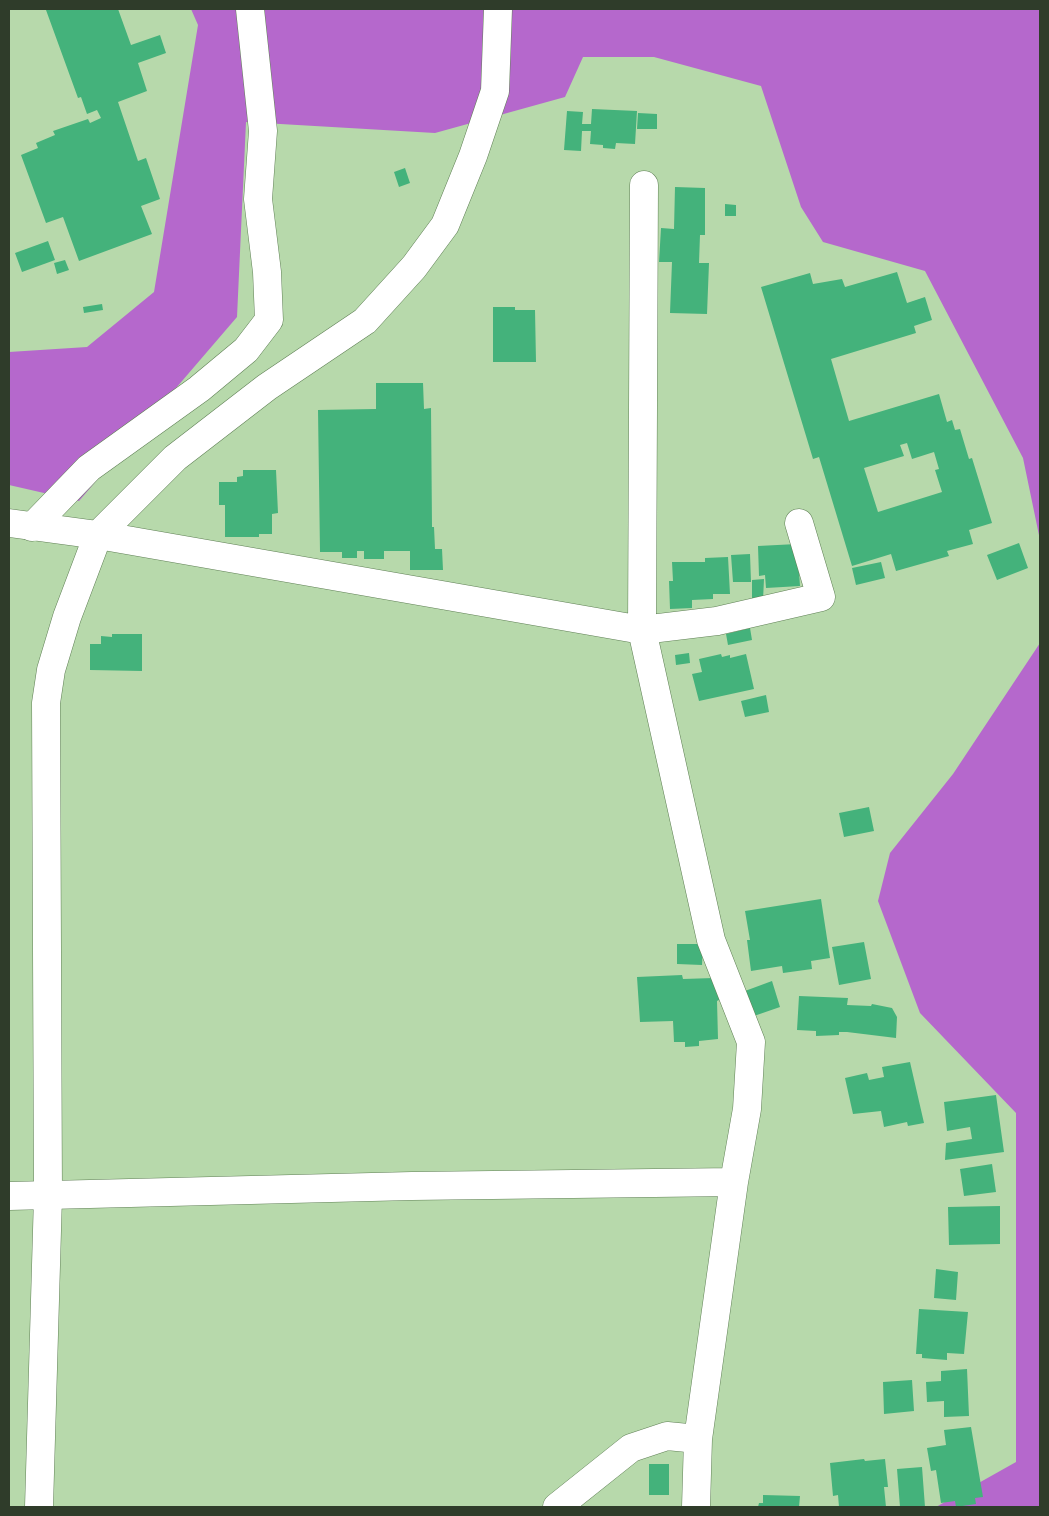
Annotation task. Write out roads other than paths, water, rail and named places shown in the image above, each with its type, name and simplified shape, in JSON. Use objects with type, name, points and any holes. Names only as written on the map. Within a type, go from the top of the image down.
[{"type":"street","points":[[20,525],[89,468],[199,388],[246,350],[269,320],[267,272],[258,199],[263,131],[250,9]]},
{"type":"street","points":[[39,1507],[48,1196],[46,703],[56,652],[98,535],[175,458],[267,387],[365,321],[414,267],[445,225],[474,156],[495,91],[498,9]]},
{"type":"street","points":[[644,185],[642,630],[711,940],[751,1042],[748,1109],[734,1182],[698,1439],[696,1507]]},
{"type":"street","points":[[20,525],[98,535],[642,630],[717,621],[821,597],[800,523]]},
{"type":"street","points":[[9,1196],[412,1186],[734,1182]]},
{"type":"street","points":[[557,1507],[631,1448],[667,1436],[698,1439]]}]
